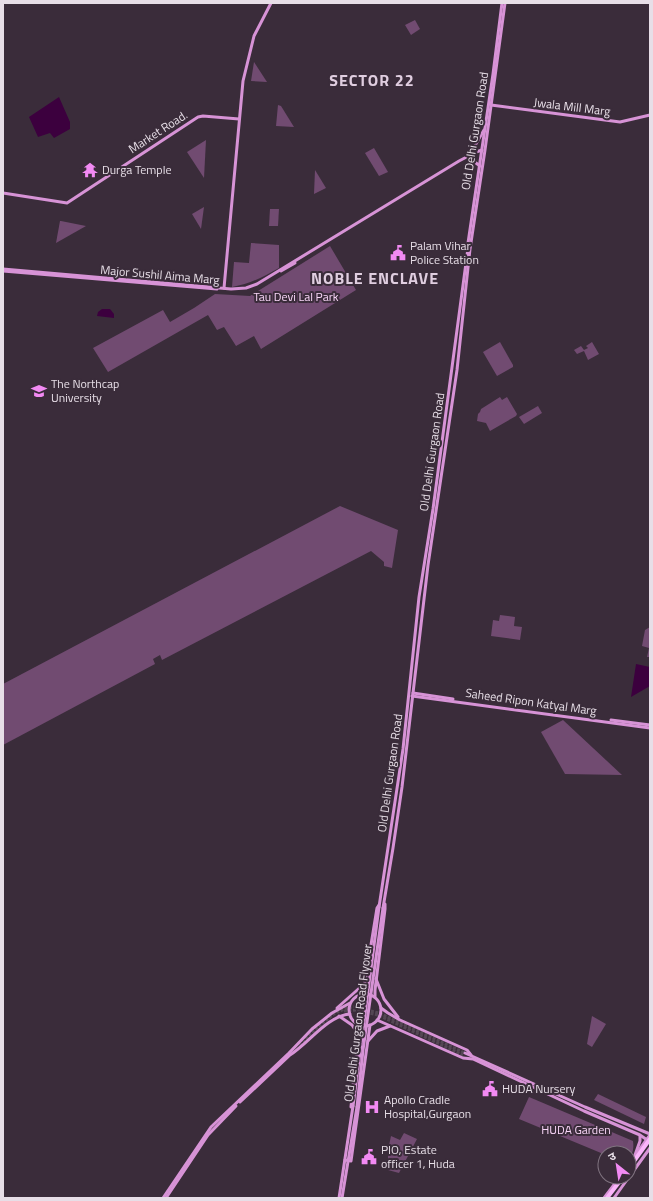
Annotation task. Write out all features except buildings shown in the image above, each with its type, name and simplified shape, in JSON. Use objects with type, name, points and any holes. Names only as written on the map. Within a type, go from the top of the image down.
[{"type":"main road","points":[[224,289],[243,81],[253,40],[271,3]]},
{"type":"main road","name":"Old Delhi Gurgaon Road","points":[[464,296],[502,3]]},
{"type":"main road","name":"Old Delhi Gurgaon Road","points":[[384,901],[393,848],[411,694],[419,597],[434,509],[505,3]]},
{"type":"main road","name":"Jwala Mill Marg","points":[[491,105],[620,122],[650,115]]},
{"type":"main road","name":"Market Road.","points":[[3,193],[67,203],[198,117],[203,116],[240,119]]},
{"type":"main road","points":[[480,166],[468,156],[485,127]]},
{"type":"main road","name":"Major Sushil Aima Marg","points":[[3,270],[244,290],[252,288],[290,266],[306,254],[468,156],[484,150]]},
{"type":"main road","name":"Old Delhi Gurgaon Road","points":[[380,906],[411,694]]},
{"type":"main road","name":"Saheed Ripon Katyal Marg","points":[[411,694],[650,726]]},
{"type":"main road","points":[[375,997],[376,977],[385,908],[384,901]]},
{"type":"main road","name":"Old Delhi Gurgaon Road Flyover","points":[[348,1160],[380,906],[384,901]]},
{"type":"main road","points":[[363,994],[377,908],[380,906]]},
{"type":"main road","points":[[376,977],[386,1003],[400,1020]]},
{"type":"main road","points":[[289,1054],[312,1029],[366,982]]},
{"type":"main road","points":[[332,1013],[350,1003],[357,996],[368,994],[375,997],[380,1003],[381,1014],[378,1020],[370,1025],[360,1025],[353,1020],[350,1014],[350,1003]]},
{"type":"main road","points":[[381,1008],[400,1020],[467,1050],[473,1058]]},
{"type":"main road","points":[[289,1054],[299,1050],[319,1031],[339,1016],[350,1014]]},
{"type":"main road","points":[[339,1016],[352,1025],[358,1036]]},
{"type":"main road","points":[[378,1020],[463,1058],[473,1058],[650,1134],[649,1141],[637,1160]]},
{"type":"main road","points":[[348,1160],[352,1111],[351,1100],[360,1025]]},
{"type":"main road","points":[[341,1198],[370,1025]]},
{"type":"main road","points":[[367,1044],[377,1031],[391,1026]]},
{"type":"main road","points":[[165,1198],[211,1127],[299,1045]]},
{"type":"main road","points":[[465,1054],[649,1141]]},
{"type":"main road","name":"Old Delhi Gurgaon Road Flyover","points":[[352,1111],[355,1106]]},
{"type":"main road","points":[[637,1149],[640,1136]]},
{"type":"main road","points":[[637,1153],[649,1141]]},
{"type":"main road","points":[[637,1157],[649,1141]]},
{"type":"main road","points":[[637,1164],[650,1148]]},
{"type":"main road","points":[[640,1149],[646,1154]]},
{"type":"main road","points":[[604,1198],[617,1185]]},
{"type":"main road","points":[[609,1198],[619,1185]]},
{"type":"main road","points":[[614,1198],[621,1185]]},
{"type":"green space","points":[[415,20],[420,29],[411,35],[405,25]]},
{"type":"green space","points":[[254,62],[267,82],[251,81]]},
{"type":"green space","points":[[278,105],[281,106],[294,127],[276,126]]},
{"type":"green space","points":[[206,140],[204,178],[187,152]]},
{"type":"green space","points":[[374,148],[388,172],[379,176],[365,153]]},
{"type":"green space","points":[[315,170],[326,188],[314,194]]},
{"type":"green space","points":[[204,207],[201,229],[192,214]]},
{"type":"green space","points":[[270,209],[279,209],[278,226],[269,226]]},
{"type":"green space","points":[[61,221],[86,226],[56,243]]},
{"type":"green space","points":[[251,243],[279,245],[279,268],[256,280],[232,287],[234,262],[249,263]]},
{"type":"green space","name":"Tau Devi Lal Park","points":[[330,246],[356,290],[261,349],[254,336],[236,346],[224,327],[217,330],[208,315],[108,372],[93,348],[163,310],[170,322],[215,294],[250,296]]},
{"type":"green space","points":[[500,342],[513,367],[497,376],[483,352]]},
{"type":"green space","points":[[592,342],[599,354],[588,360],[584,351],[577,354],[574,350],[581,346],[584,350],[588,348],[586,346]]},
{"type":"green space","points":[[500,397],[502,400],[507,397],[517,414],[490,431],[486,423],[477,421],[478,414],[481,409]]},
{"type":"green space","points":[[538,406],[542,413],[524,424],[519,417]]},
{"type":"green space","points":[[340,506],[398,530],[392,568],[384,566],[384,562],[371,551],[162,660],[160,655],[153,659],[155,664],[3,745],[3,684]]},
{"type":"green space","points":[[500,615],[515,617],[514,626],[522,627],[520,640],[491,636],[493,620],[499,621]]},
{"type":"green space","points":[[650,627],[650,657],[647,657],[649,648],[642,646],[645,630]]},
{"type":"green space","points":[[563,720],[622,775],[565,774],[541,732]]},
{"type":"green space","points":[[592,1016],[606,1024],[592,1047],[587,1044]]},
{"type":"green space","points":[[598,1094],[646,1117],[644,1124],[594,1100]]},
{"type":"green space","name":"HUDA Garden","points":[[529,1097],[633,1141],[633,1145],[597,1145],[597,1151],[519,1119]]},
{"type":"green space","points":[[404,1133],[417,1139],[399,1173],[388,1170],[388,1150],[391,1136],[400,1140]]},
{"type":"shaded area","points":[[59,97],[70,122],[70,129],[54,138],[50,133],[38,137],[29,117]]},
{"type":"shaded area","points":[[102,309],[110,309],[114,314],[114,318],[97,316],[98,312]]},
{"type":"shaded area","points":[[636,664],[650,667],[650,686],[631,697]]},
{"type":"tunnel","points":[[305,1038],[335,1013],[354,1007],[379,1013],[465,1053]]},
{"type":"tunnel","points":[[344,1011],[357,1010],[378,1015],[463,1055]]},
{"type":"tunnel","points":[[300,1046],[312,1035]]},
{"type":"place","name":"Durga Temple","points":[[90,170]]},
{"type":"place","name":"Palam Vihar Police Station","points":[[398,253]]},
{"type":"place","name":"The Northcap University","points":[[39,391]]},
{"type":"place","name":"HUDA Nursery","points":[[490,1089]]},
{"type":"place","name":"Apollo Cradle Hospital,Gurgaon","points":[[372,1107]]},
{"type":"place","name":"PIO, Estate officer 1, Huda","points":[[369,1157]]},
{"type":"district","name":"SECTOR 22","points":[[372,80]]},
{"type":"district","name":"NOBLE ENCLAVE","points":[[375,278]]}]
